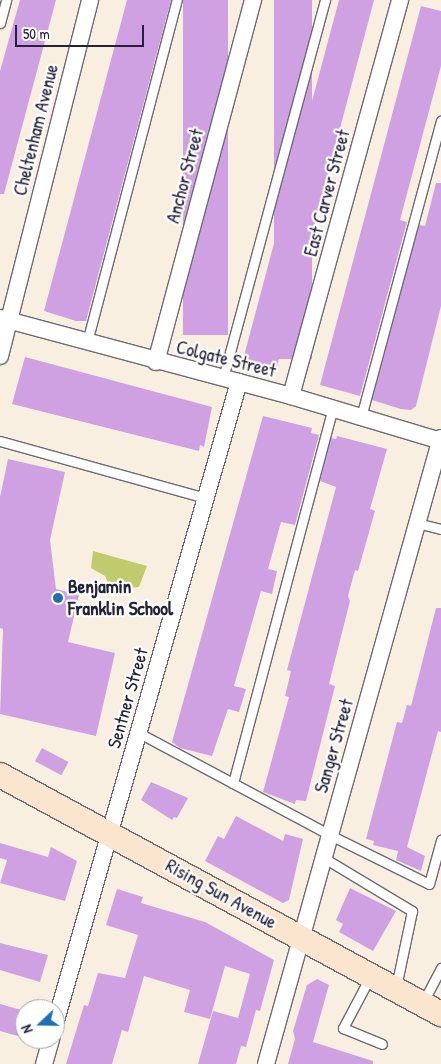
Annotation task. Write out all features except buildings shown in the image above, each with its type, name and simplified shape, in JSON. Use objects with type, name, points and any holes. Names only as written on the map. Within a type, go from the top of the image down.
[{"type":"main road","name":"Rising Sun Avenue","points":[[0,775],[110,833],[431,1009]]},
{"type":"street","name":"Cheltenham Avenue","points":[[0,356],[4,319],[90,0]]},
{"type":"street","name":"Anchor Street","points":[[156,362],[253,0]]},
{"type":"street","name":"East Carver Street","points":[[291,396],[400,0]]},
{"type":"street","name":"Colgate Street","points":[[4,319],[156,362],[291,396],[441,440]]},
{"type":"street","name":"Sentner Street","points":[[62,999],[206,498],[231,380]]},
{"type":"street","name":"Sanger Street","points":[[266,1064],[441,440]]},
{"type":"street","points":[[44,1064],[48,1049]]},
{"type":"lane","points":[[0,23],[6,0]]},
{"type":"lane","points":[[87,342],[177,0]]},
{"type":"lane","points":[[231,380],[325,0]]},
{"type":"lane","points":[[361,417],[441,121]]},
{"type":"lane","points":[[233,783],[333,408]]},
{"type":"lane","points":[[0,441],[206,498]]},
{"type":"lane","points":[[417,523],[441,529]]},
{"type":"lane","points":[[139,733],[330,835],[429,884],[441,840]]},
{"type":"lane","points":[[324,858],[412,911],[395,990]]},
{"type":"lane","points":[[431,1009],[441,968]]},
{"type":"lane","points":[[371,976],[343,1028],[382,1044]]},
{"type":"green space","points":[[93,551],[147,566],[139,587],[111,589],[105,576],[91,568]]},
{"type":"place","name":"Benjamin Franklin School","points":[[58,598]]}]
